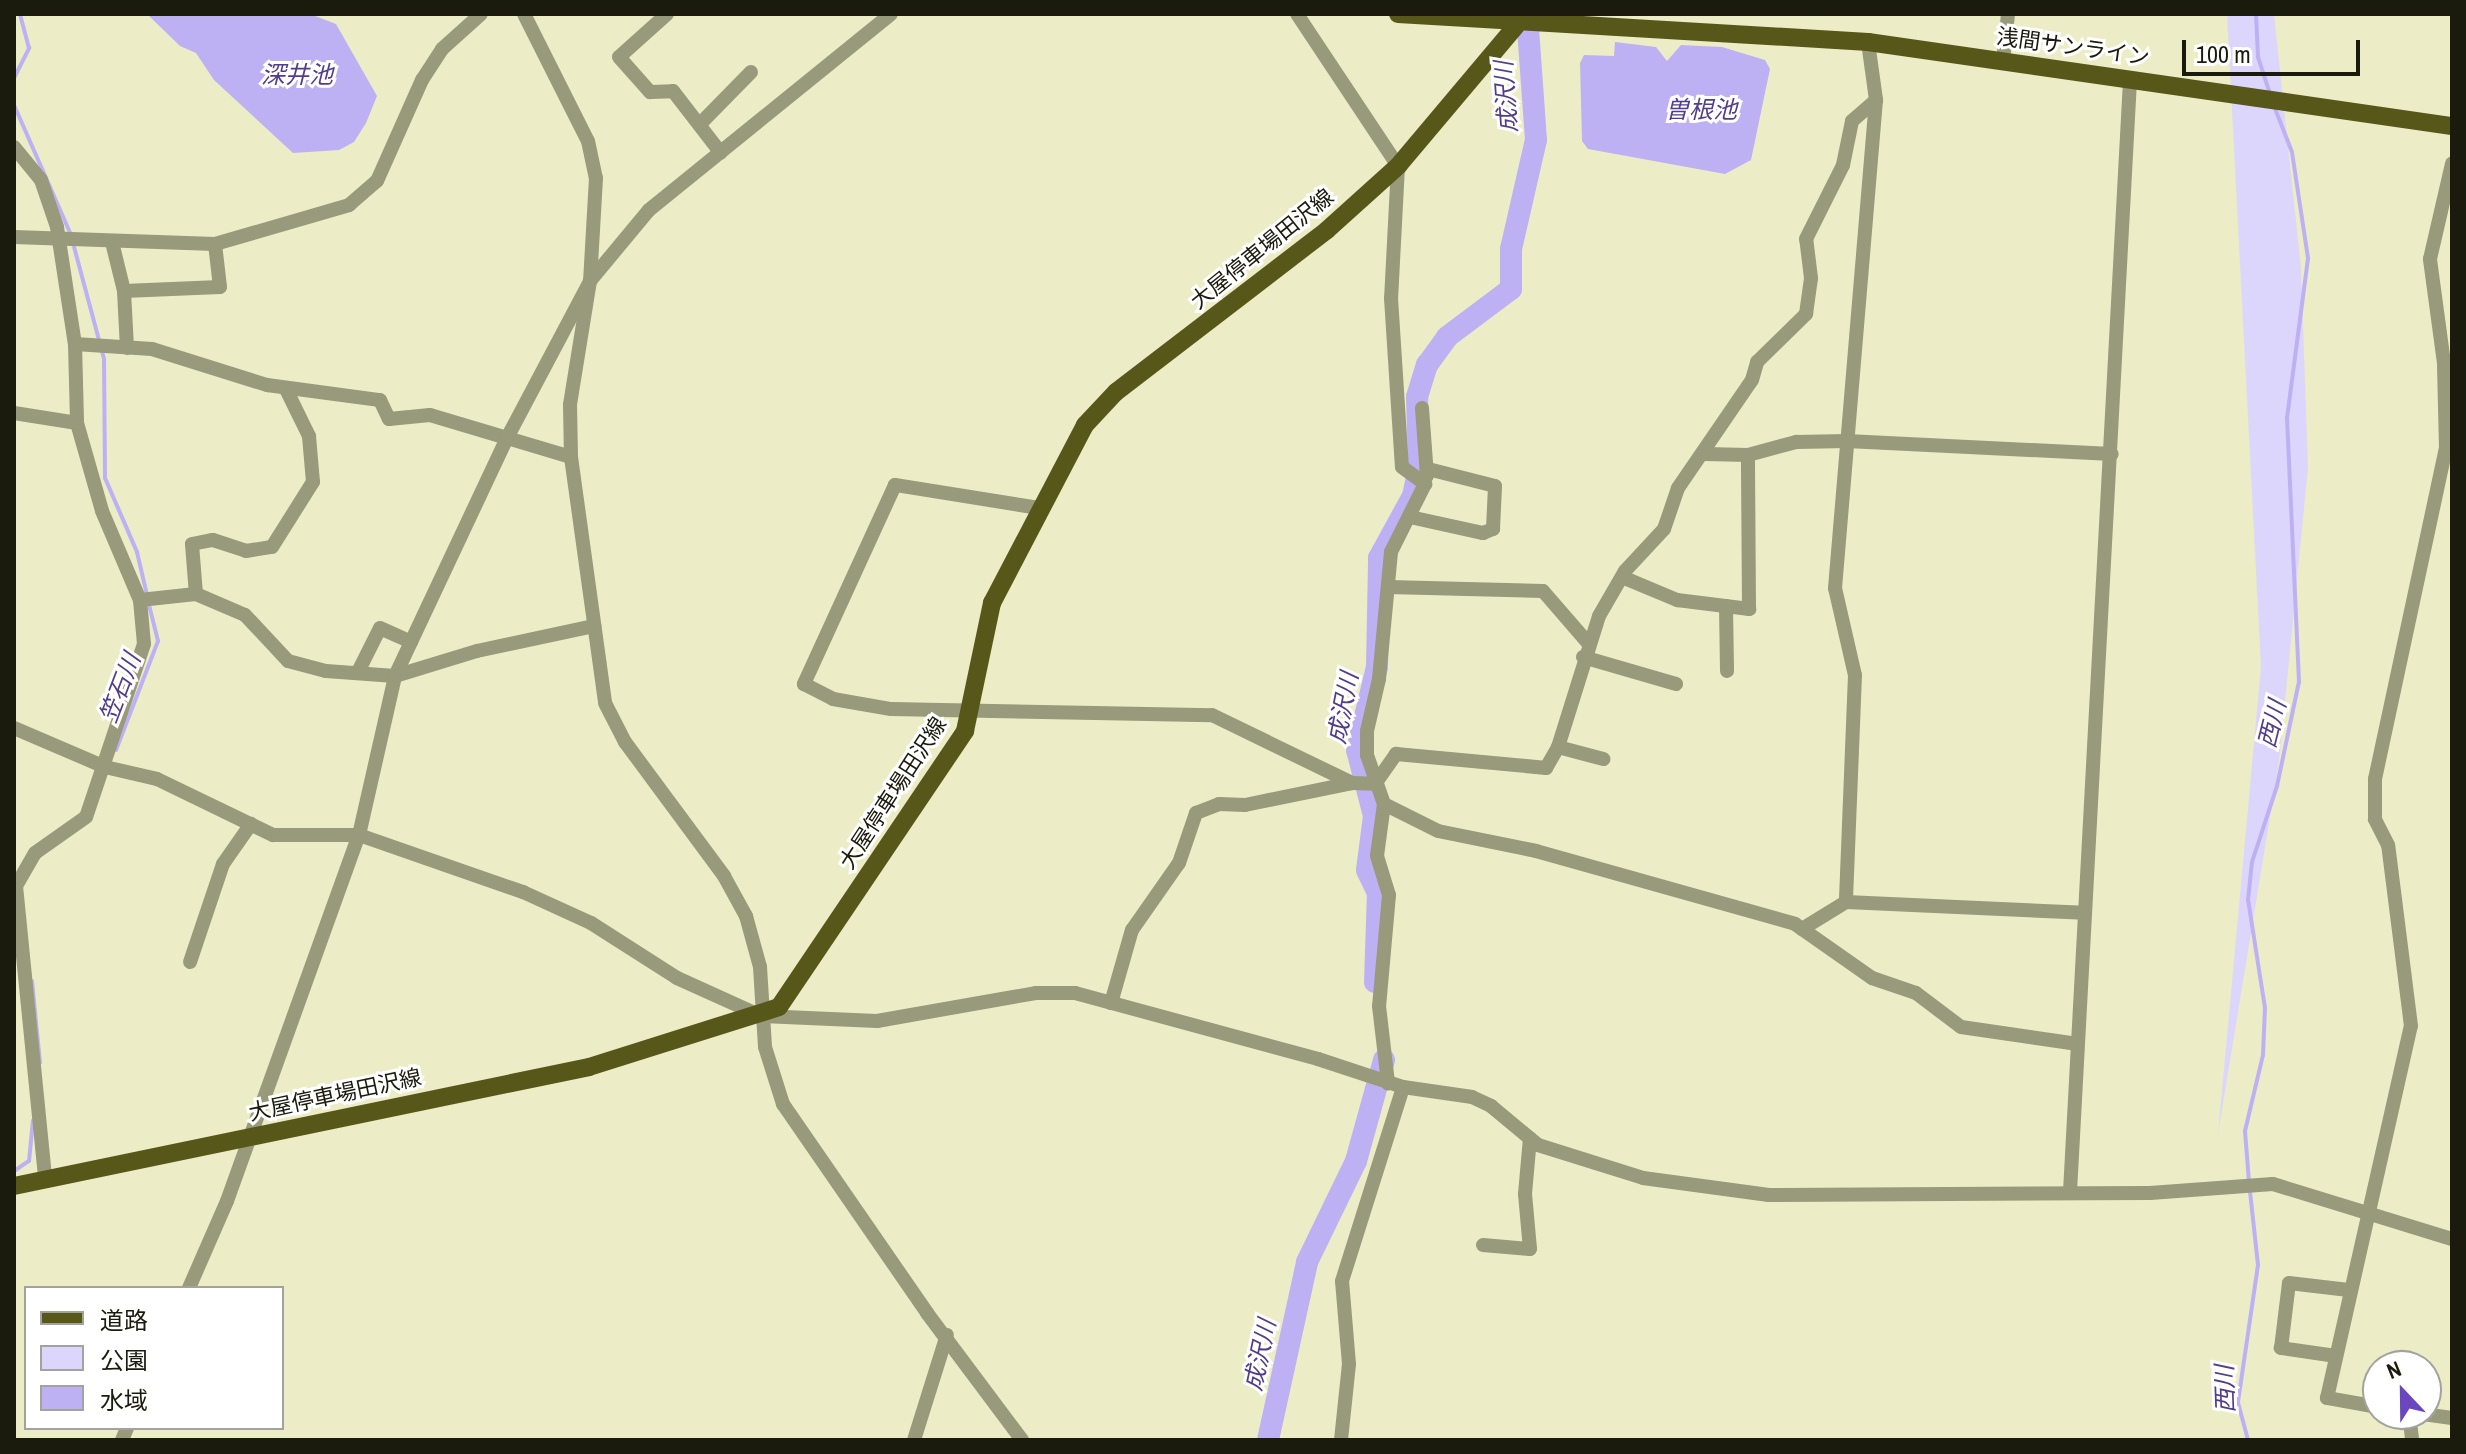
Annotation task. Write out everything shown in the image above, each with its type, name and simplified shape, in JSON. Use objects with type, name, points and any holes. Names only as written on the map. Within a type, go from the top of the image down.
[{"type":"main road","name":"浅間サンライン","points":[[1398,14],[1527,19],[1868,42],[2452,126]]},
{"type":"main road","name":"大屋停車場田沢線","points":[[14,1186],[45,1175],[250,1137],[589,1067],[761,1016],[779,1007],[965,731],[992,603],[1085,425],[1116,392],[1327,230],[1398,166],[1527,19]]},
{"type":"street","points":[[14,237],[215,244],[349,205],[377,181],[422,80],[442,49],[481,14]]},
{"type":"street","points":[[524,14],[588,141],[596,178],[590,281],[570,405],[571,457],[598,673],[613,723],[724,876],[746,916],[760,967],[761,1016],[783,1104],[1022,1440]]},
{"type":"street","points":[[667,14],[619,57],[650,92],[673,91],[702,122],[721,153]]},
{"type":"street","points":[[190,1286],[250,1137],[359,835],[395,676],[507,438],[590,281],[649,210],[891,14]]},
{"type":"street","points":[[1297,14],[1398,166],[1391,298],[1402,467],[1420,477],[1495,486],[1493,529],[1483,533],[1410,517]]},
{"type":"street","points":[[2003,61],[2008,14]]},
{"type":"street","points":[[1846,902],[1855,675],[1835,588],[1876,100],[1868,42]]},
{"type":"street","points":[[702,122],[751,72]]},
{"type":"street","points":[[2070,1192],[2130,80]]},
{"type":"street","points":[[1111,1003],[1132,930],[1179,863],[1196,813],[1219,804],[1245,805],[1365,783],[1396,754],[1546,768],[1558,747],[1585,650],[1622,577],[1664,529],[1678,488],[1705,454],[1752,380],[1757,362],[1806,314],[1811,278],[1806,239],[1843,165],[1852,121],[1876,100]]},
{"type":"street","points":[[14,147],[41,180],[59,240],[75,344],[77,423],[102,511],[140,600],[140,666],[86,817],[35,853],[16,886],[45,1175]]},
{"type":"street","points":[[2362,1404],[2327,1398],[2365,1212],[2411,1026],[2388,845],[2375,819],[2375,779],[2449,449],[2444,363],[2430,259],[2452,164]]},
{"type":"street","points":[[112,242],[124,291],[127,348]]},
{"type":"street","points":[[124,291],[220,287],[215,244]]},
{"type":"street","points":[[75,344],[152,349],[286,389],[380,400],[389,419],[430,415],[571,457]]},
{"type":"street","points":[[196,594],[192,544],[213,540],[246,551],[272,547],[313,482],[309,436],[286,389]]},
{"type":"street","points":[[1365,783],[1367,731],[1379,679],[1391,552],[1410,517],[1420,477],[1422,408]]},
{"type":"street","points":[[14,413],[77,423]]},
{"type":"street","points":[[1705,454],[1748,455],[1796,442],[1847,441],[2112,454]]},
{"type":"street","points":[[1622,577],[1677,600],[1749,609],[1748,455]]},
{"type":"street","points":[[1039,508],[895,485],[804,684],[859,706],[971,714],[1105,710],[1212,715],[1365,783],[1384,804],[1438,831],[1536,851],[1668,891],[1754,910],[1802,929],[1872,978],[1916,993],[1961,1027],[2078,1044]]},
{"type":"street","points":[[1388,587],[1543,591],[1585,650],[1676,684]]},
{"type":"street","points":[[140,600],[196,594],[245,615],[288,661],[395,676],[477,651],[594,626]]},
{"type":"street","points":[[1726,606],[1727,671]]},
{"type":"street","points":[[358,672],[380,628],[411,642]]},
{"type":"street","points":[[14,728],[105,767],[157,779],[273,835],[359,835],[523,892],[591,923],[677,978],[761,1016],[877,1021],[1036,993],[1075,993],[1403,1087],[1472,1097],[1491,1106],[1530,1138],[1565,1157],[1643,1178],[1769,1195],[2150,1193],[2273,1184],[2452,1239]]},
{"type":"street","points":[[1558,747],[1603,759]]},
{"type":"street","points":[[1384,804],[1377,856],[1389,895],[1379,1006],[1385,1082]]},
{"type":"street","points":[[190,962],[223,864],[251,824]]},
{"type":"street","points":[[1802,929],[1846,902],[2084,913]]},
{"type":"street","points":[[1341,1440],[1349,1364],[1342,1281],[1403,1087]]},
{"type":"street","points":[[1483,1245],[1530,1249],[1525,1194],[1530,1138]]},
{"type":"street","points":[[2336,1356],[2281,1348],[2289,1283],[2349,1290]]},
{"type":"street","points":[[914,1440],[947,1335]]},
{"type":"green space","points":[[2227,14],[2274,14],[2301,268],[2308,468],[2279,762],[2218,1134],[2261,667]]},
{"type":"water","name":"深井池","points":[[147,14],[310,14],[336,24],[377,96],[366,123],[354,142],[339,150],[293,153],[214,80],[196,53],[180,46]]},
{"type":"water","name":"曽根池","points":[[1615,42],[1656,47],[1667,61],[1681,45],[1722,47],[1765,60],[1770,69],[1751,160],[1725,174],[1588,149],[1582,141],[1580,63],[1584,55],[1614,56]]},
{"type":"waterway","name":"笠石川","points":[[14,78],[29,48],[20,14]]},
{"type":"waterway","name":"成沢川","points":[[1375,982],[1378,893],[1367,870],[1374,816],[1357,750],[1377,667],[1379,558],[1413,496],[1419,468],[1417,397],[1427,365],[1447,337],[1511,289],[1511,249],[1536,140],[1527,14]]},
{"type":"waterway","name":"西川","points":[[2256,14],[2258,57],[2270,94]]},
{"type":"waterway","name":"笠石川","points":[[14,105],[71,235]]},
{"type":"waterway","name":"西川","points":[[2249,1182],[2245,1131],[2263,1055],[2265,1008],[2248,900],[2252,862],[2277,786],[2299,682],[2287,418],[2308,258],[2292,152],[2274,106]]},
{"type":"waterway","name":"笠石川","points":[[73,243],[104,359],[105,478],[137,552],[147,595]]},
{"type":"waterway","name":"笠石川","points":[[116,750],[158,641],[149,604]]},
{"type":"waterway","name":"笠石川","points":[[32,981],[40,1063]]},
{"type":"waterway","name":"成沢川","points":[[1268,1440],[1307,1262],[1356,1161],[1384,1060]]},
{"type":"waterway","name":"笠石川","points":[[14,1171],[29,1161],[33,1120]]},
{"type":"waterway","name":"西川","points":[[2248,1440],[2238,1402],[2258,1265],[2250,1191]]}]
